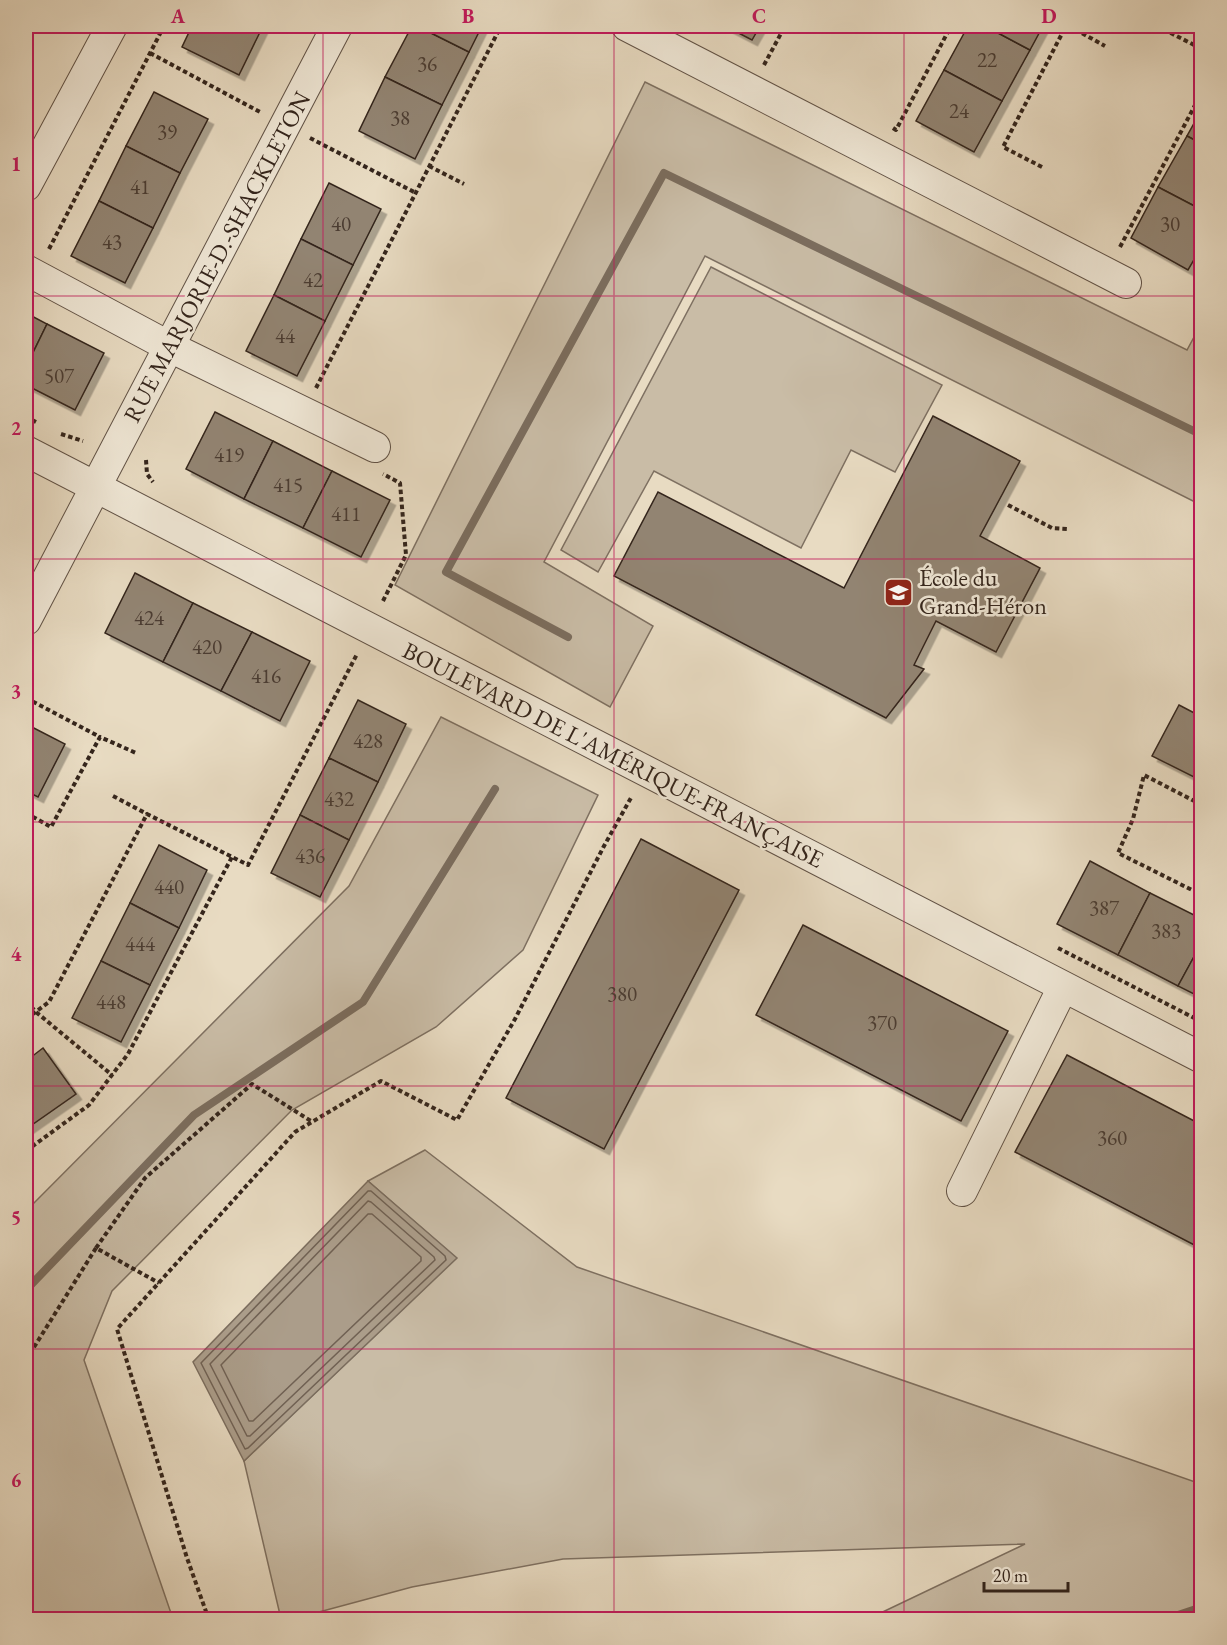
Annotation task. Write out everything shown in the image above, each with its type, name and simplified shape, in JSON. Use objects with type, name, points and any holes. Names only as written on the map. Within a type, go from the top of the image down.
[{"type":"street","points":[[26,186],[112,26]]},
{"type":"street","name":"RUE MARJORIE-D.-SHACKLETON","points":[[26,620],[338,26]]},
{"type":"street","points":[[627,26],[1126,283]]},
{"type":"street","points":[[31,272],[170,347],[304,412],[377,460]]},
{"type":"street","name":"BOULEVARD DE L'AMÉRIQUE-FRANÇAISE","points":[[26,451],[1202,1058]]},
{"type":"street","points":[[962,1191],[1063,987]]},
{"type":"path","points":[[31,272],[164,26]]},
{"type":"path","points":[[304,412],[501,26]]},
{"type":"path","points":[[751,89],[784,26]]},
{"type":"path","points":[[889,126],[896,130],[951,26]]},
{"type":"path","points":[[1042,167],[1003,147],[1068,26],[1105,46]]},
{"type":"path","points":[[1157,26],[1202,49]]},
{"type":"path","points":[[1169,32],[1172,26]]},
{"type":"path","points":[[150,53],[260,112]]},
{"type":"path","points":[[1113,243],[1121,248],[1202,92]]},
{"type":"path","points":[[309,137],[416,193]]},
{"type":"path","points":[[429,166],[464,184]]},
{"type":"path","points":[[377,460],[400,483],[406,555],[382,601]]},
{"type":"path","points":[[1008,505],[1052,528],[1067,529]]},
{"type":"path","points":[[113,796],[248,865],[359,651]]},
{"type":"path","points":[[26,698],[136,753]]},
{"type":"path","points":[[26,813],[51,827],[100,737]]},
{"type":"path","points":[[209,1620],[187,1558],[117,1329],[295,1132],[381,1081],[457,1120],[515,1019],[604,846],[646,772]]},
{"type":"path","points":[[1202,805],[1144,775],[1133,819],[1119,853],[1202,895]]},
{"type":"path","points":[[26,1019],[49,1002],[147,814]]},
{"type":"path","points":[[26,1151],[89,1105],[128,1054],[232,857]]},
{"type":"path","points":[[1140,990],[1202,1022]]},
{"type":"path","points":[[26,1001],[36,1012],[112,1075]]},
{"type":"path","points":[[26,1360],[96,1248],[145,1178],[252,1084],[311,1120]]},
{"type":"path","points":[[96,1248],[159,1283]]},
{"type":"shaded area","points":[[645,82],[1187,350],[1201,324],[1201,505],[705,256],[544,562],[653,626],[610,707],[395,585]]},
{"type":"shaded area","points":[[711,267],[942,385],[895,472],[851,450],[801,548],[654,471],[598,572],[561,550]]},
{"type":"shaded area","points":[[441,717],[598,795],[523,950],[436,1027],[292,1110],[112,1291],[84,1360],[173,1619],[26,1619],[26,1211],[349,886]]},
{"type":"shaded area","points":[[425,1150],[577,1267],[1201,1484],[1201,1619],[868,1619],[1025,1544],[563,1559],[412,1587],[293,1619],[281,1619],[244,1461],[456,1258],[368,1181]]},
{"type":"water","points":[[368,1181],[457,1258],[244,1461],[193,1362]]},
{"type":"building","points":[[192,26],[263,26],[239,75],[182,47]]},
{"type":"building","points":[[412,26],[417,26],[469,52],[442,105],[385,77]]},
{"type":"building","points":[[417,26],[482,26],[469,52]]},
{"type":"building","points":[[725,26],[760,26],[752,40]]},
{"type":"building","points":[[968,26],[985,26],[1030,50],[1002,101],[944,70]]},
{"type":"building","points":[[985,26],[1043,26],[1030,50]]},
{"type":"building","points":[[944,70],[1002,101],[974,152],[916,121]]},
{"type":"building","points":[[385,77],[442,105],[415,159],[359,131]]},
{"type":"building","points":[[154,92],[208,119],[180,173],[126,146]]},
{"type":"building","points":[[1202,109],[1202,144],[1187,136]]},
{"type":"building","points":[[1187,136],[1202,144],[1202,210],[1158,187]]},
{"type":"building","points":[[126,146],[180,173],[153,228],[99,201]]},
{"type":"building","points":[[329,183],[381,209],[353,265],[301,239]]},
{"type":"building","points":[[1158,187],[1202,210],[1202,246],[1188,270],[1131,238]]},
{"type":"building","points":[[99,201],[153,228],[125,283],[71,256]]},
{"type":"building","points":[[301,239],[353,265],[325,321],[274,295]]},
{"type":"building","points":[[274,295],[325,321],[297,376],[246,351]]},
{"type":"building","points":[[26,313],[47,324],[26,367]]},
{"type":"building","points":[[47,324],[104,353],[75,410],[26,385],[26,367]]},
{"type":"building","points":[[215,412],[273,441],[244,499],[186,469]]},
{"type":"building","points":[[933,416],[1020,461],[980,536],[1040,568],[996,652],[936,621],[914,665],[924,669],[886,718],[614,576],[658,492],[844,588]]},
{"type":"building","points":[[273,441],[332,471],[303,528],[244,499]]},
{"type":"building","points":[[332,471],[390,500],[361,557],[303,528]]},
{"type":"building","points":[[135,573],[193,603],[163,662],[105,633]]},
{"type":"building","points":[[193,603],[252,632],[221,691],[163,662]]},
{"type":"building","points":[[252,632],[310,661],[280,721],[221,691]]},
{"type":"building","points":[[358,700],[406,724],[378,782],[329,758]]},
{"type":"building","points":[[1179,705],[1202,717],[1202,781],[1152,756]]},
{"type":"building","points":[[26,724],[65,744],[38,797],[26,791]]},
{"type":"building","points":[[329,758],[378,782],[349,840],[300,815]]},
{"type":"building","points":[[300,815],[349,840],[320,897],[271,873]]},
{"type":"building","points":[[641,839],[739,890],[604,1149],[506,1098]]},
{"type":"building","points":[[159,845],[207,870],[179,928],[130,903]]},
{"type":"building","points":[[1090,861],[1150,893],[1118,955],[1057,924]]},
{"type":"building","points":[[1150,893],[1202,919],[1202,942],[1178,986],[1118,955]]},
{"type":"building","points":[[130,903],[179,928],[150,985],[101,961]]},
{"type":"building","points":[[803,925],[1008,1031],[961,1121],[756,1015]]},
{"type":"building","points":[[1202,942],[1202,998],[1178,986]]},
{"type":"building","points":[[101,961],[150,985],[121,1042],[72,1018]]},
{"type":"building","points":[[43,1048],[76,1094],[26,1129],[26,1061]]},
{"type":"building","points":[[1067,1055],[1202,1125],[1202,1249],[1015,1152]]},
{"type":"waterway","points":[[568,637],[446,572],[664,173],[1202,435]]},
{"type":"waterway","points":[[26,1290],[194,1115],[363,1002],[495,789]]},
{"type":"waterway","points":[[1163,1620],[1202,1607]]},
{"type":"place","name":"École du Grand-Héron","points":[[898,592]]}]
